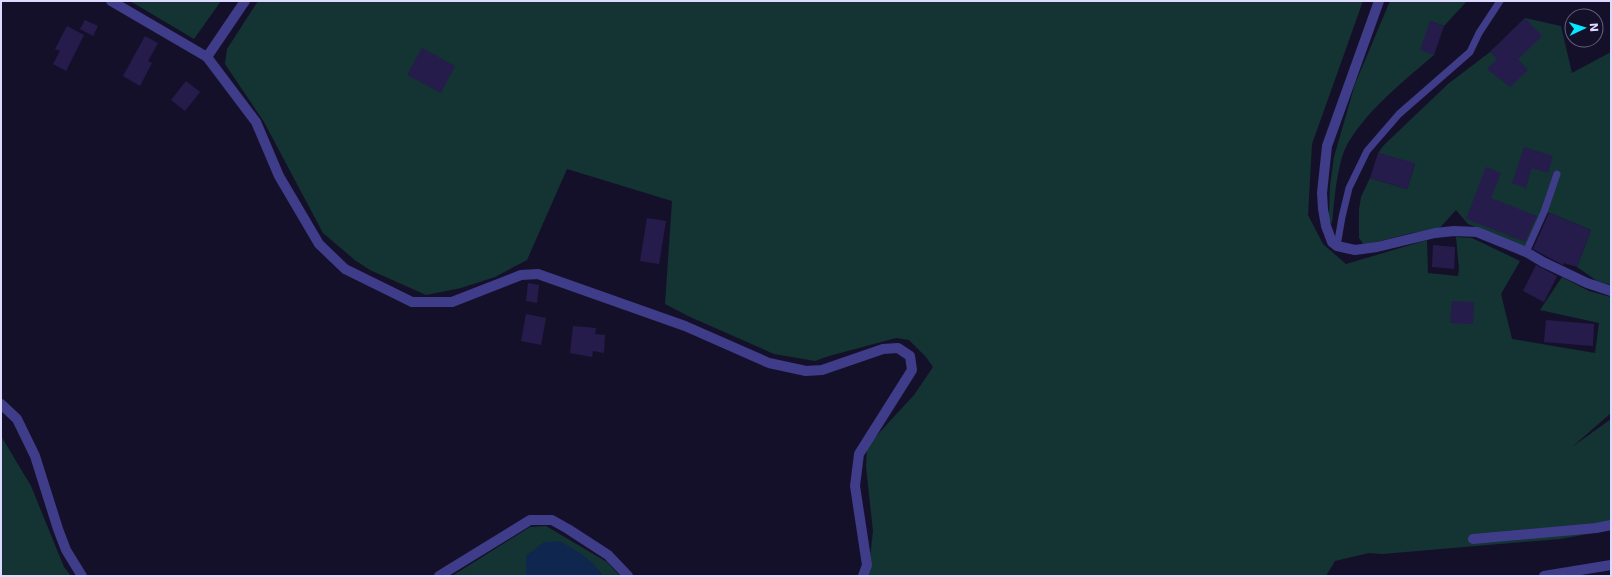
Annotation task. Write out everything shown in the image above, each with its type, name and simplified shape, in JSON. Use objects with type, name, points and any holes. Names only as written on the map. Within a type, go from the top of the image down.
[{"type":"street","points":[[111,1],[207,56],[256,122],[279,176],[319,244],[345,269],[412,302],[452,302],[521,275],[538,274],[685,326],[769,363],[806,371],[822,370],[883,349],[898,348],[910,356],[912,370],[859,454],[855,486],[866,566],[863,576]]},
{"type":"street","points":[[207,56],[245,1]]},
{"type":"street","points":[[1379,1],[1327,146],[1322,193],[1323,209],[1329,236],[1337,246],[1355,250],[1377,247],[1435,233],[1454,231],[1477,232],[1526,252],[1543,262],[1587,283],[1611,291]]},
{"type":"street","points":[[1,404],[17,419],[35,456],[66,550],[82,576]]},
{"type":"street","points":[[439,576],[530,520],[552,520],[608,555],[628,576]]},
{"type":"street","points":[[1473,539],[1596,528],[1611,525]]},
{"type":"street","points":[[1546,576],[1611,565]]},
{"type":"lane","points":[[1337,246],[1349,188],[1367,150],[1399,114],[1470,52],[1485,22],[1500,1]]},
{"type":"lane","points":[[1526,252],[1544,212],[1557,174]]},
{"type":"green space","points":[[130,1],[221,1],[194,39]]},
{"type":"green space","points":[[258,1],[1363,1],[1312,144],[1308,215],[1323,244],[1346,264],[1427,240],[1428,273],[1458,276],[1459,269],[1456,237],[1472,238],[1520,261],[1501,294],[1512,339],[1595,353],[1599,323],[1540,310],[1562,277],[1589,291],[1611,297],[1611,413],[1572,447],[1611,419],[1611,530],[1560,539],[1382,554],[1369,553],[1335,561],[1326,576],[868,576],[873,531],[866,467],[867,446],[914,395],[933,367],[926,357],[909,340],[896,338],[815,361],[774,354],[688,316],[665,304],[672,201],[567,169],[527,260],[495,277],[461,288],[426,295],[370,270],[356,261],[323,233],[264,122],[225,64],[227,49]]},
{"type":"green space","points":[[1390,1],[1467,1],[1444,26],[1430,21],[1434,55],[1395,89],[1369,115],[1348,143],[1342,157],[1338,173],[1332,224],[1329,219],[1330,186],[1334,157],[1355,84]]},
{"type":"green space","points":[[1525,18],[1561,26],[1564,39],[1564,48],[1566,48],[1572,73],[1611,52],[1611,285],[1597,281],[1577,267],[1591,230],[1547,212],[1530,249],[1468,224],[1456,210],[1438,230],[1412,233],[1364,245],[1359,238],[1359,209],[1361,197],[1370,178],[1407,189],[1415,164],[1378,153],[1384,145],[1448,84],[1490,52]]},
{"type":"green space","points":[[1,436],[31,486],[64,567],[71,576],[1,576]]},
{"type":"green space","points":[[546,526],[607,562],[620,576],[602,576],[600,572],[581,554],[544,543],[526,556],[526,576],[452,576],[530,527]]},
{"type":"water","points":[[560,541],[589,560],[599,570],[602,576],[526,576],[526,556],[544,542]]},
{"type":"building","points":[[1525,18],[1542,36],[1518,59],[1528,70],[1510,87],[1487,69],[1497,59],[1490,52]]},
{"type":"building","points":[[85,20],[98,26],[93,36],[80,29]]},
{"type":"building","points":[[1430,21],[1444,26],[1434,55],[1420,50]]},
{"type":"building","points":[[67,26],[84,35],[66,71],[53,64],[60,51],[55,49]]},
{"type":"building","points":[[145,36],[158,43],[148,61],[152,63],[140,86],[123,76]]},
{"type":"building","points":[[422,48],[455,66],[441,93],[407,75]]},
{"type":"building","points":[[186,81],[200,92],[185,111],[171,100]]},
{"type":"building","points":[[1524,147],[1553,156],[1548,173],[1532,168],[1526,188],[1512,183]]},
{"type":"building","points":[[1378,153],[1415,163],[1407,189],[1370,178]]},
{"type":"building","points":[[1486,167],[1501,173],[1491,198],[1537,216],[1525,242],[1466,219]]},
{"type":"building","points":[[1549,213],[1591,230],[1577,267],[1564,263],[1563,265],[1533,249]]},
{"type":"building","points":[[647,218],[666,221],[659,264],[640,261]]},
{"type":"building","points":[[1433,245],[1455,247],[1454,269],[1432,267]]},
{"type":"building","points":[[1536,265],[1557,276],[1544,302],[1523,291]]},
{"type":"building","points":[[528,283],[539,285],[537,303],[526,301]]},
{"type":"building","points":[[1452,301],[1474,302],[1473,324],[1450,323]]},
{"type":"building","points":[[526,314],[546,318],[541,345],[521,341]]},
{"type":"building","points":[[1546,320],[1594,324],[1593,346],[1544,342]]},
{"type":"building","points":[[573,326],[596,328],[595,334],[605,335],[604,353],[593,351],[592,357],[570,353]]}]
